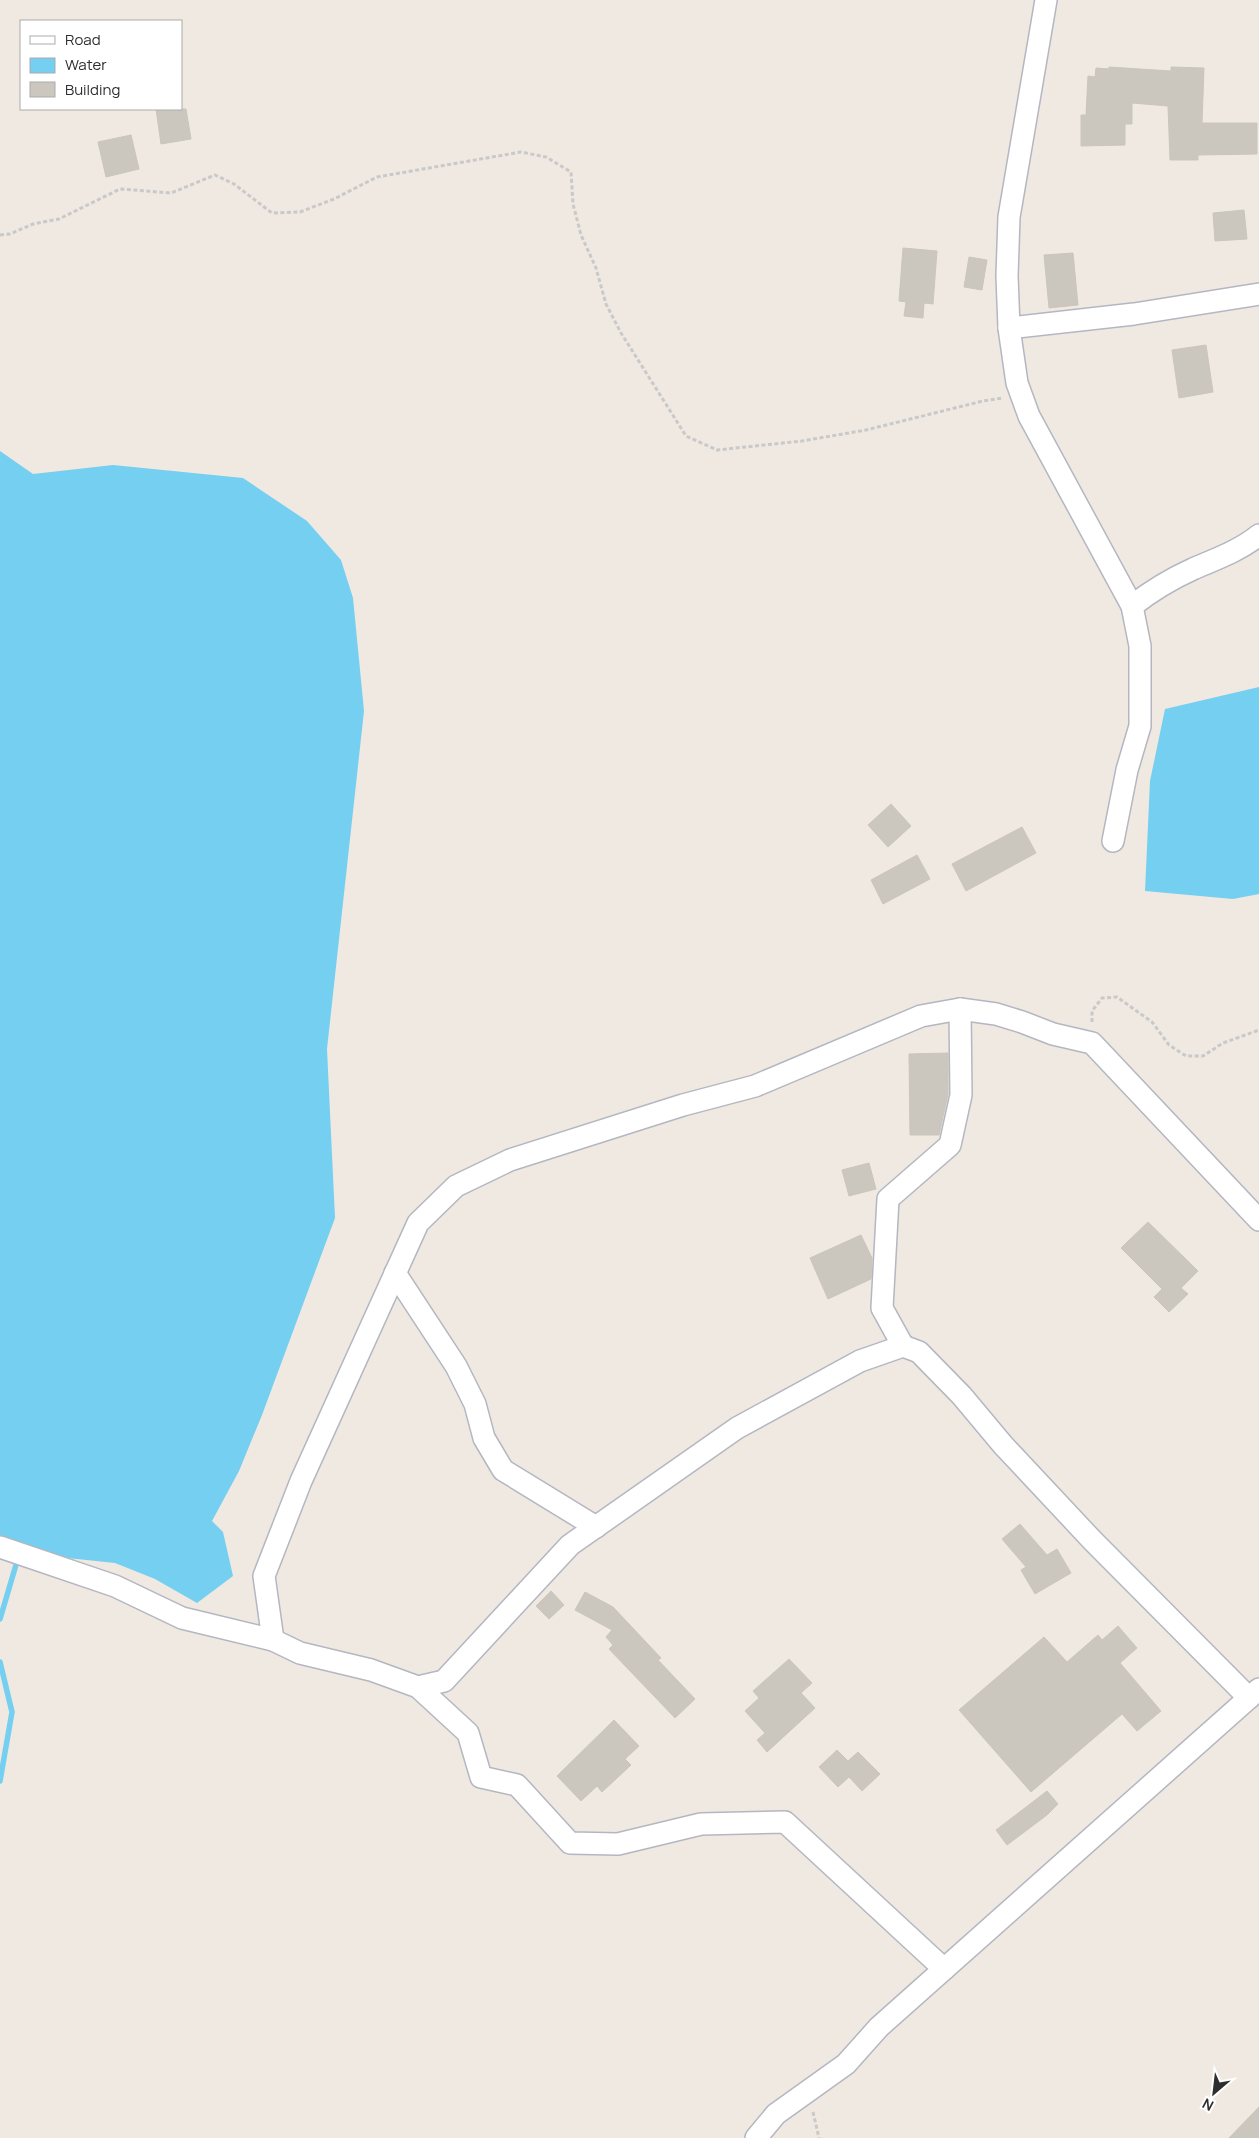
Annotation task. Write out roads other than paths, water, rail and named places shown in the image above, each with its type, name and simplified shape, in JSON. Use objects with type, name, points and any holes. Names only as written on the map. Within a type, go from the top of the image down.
[{"type":"street","points":[[1046,0],[1009,217],[1007,276],[1009,328],[1016,383],[1029,416],[1056,469],[1132,606],[1140,646],[1140,726],[1127,770],[1113,841]]},
{"type":"street","points":[[1009,328],[1134,314],[1259,294]]},
{"type":"street","points":[[1132,606],[1151,591],[1192,569],[1245,547],[1259,535]]},
{"type":"street","points":[[903,1346],[882,1308],[888,1199],[950,1145],[962,1095],[960,1009]]},
{"type":"street","points":[[273,1640],[264,1576],[301,1481],[418,1222],[456,1186],[510,1160],[683,1105],[755,1086],[921,1016],[960,1009],[996,1014],[1053,1034],[1092,1043],[1259,1220]]},
{"type":"street","points":[[395,1273],[456,1366],[475,1404],[484,1438],[503,1470],[596,1527]]},
{"type":"street","points":[[418,1687],[444,1681],[570,1545],[737,1428],[860,1361],[903,1346],[919,1352],[962,1396],[1004,1446],[1092,1540],[1254,1693],[878,2027],[846,2064],[776,2114],[756,2138]]},
{"type":"street","points":[[4,1548],[115,1586],[182,1618],[273,1640],[300,1653],[370,1670],[418,1687],[468,1733],[481,1777],[517,1784],[570,1843],[618,1844],[700,1824],[785,1822],[944,1969]]},
{"type":"water","points":[[0,451],[33,474],[113,465],[243,478],[307,521],[341,560],[353,598],[364,711],[327,1049],[335,1218],[262,1415],[239,1471],[212,1521],[223,1532],[233,1576],[197,1603],[155,1579],[115,1563],[58,1557],[0,1535]]},
{"type":"water","points":[[1259,687],[1259,894],[1233,899],[1145,891],[1150,781],[1165,709]]},
{"type":"waterway","points":[[0,1619],[18,1558]]},
{"type":"waterway","points":[[0,1662],[12,1712],[0,1781]]}]
